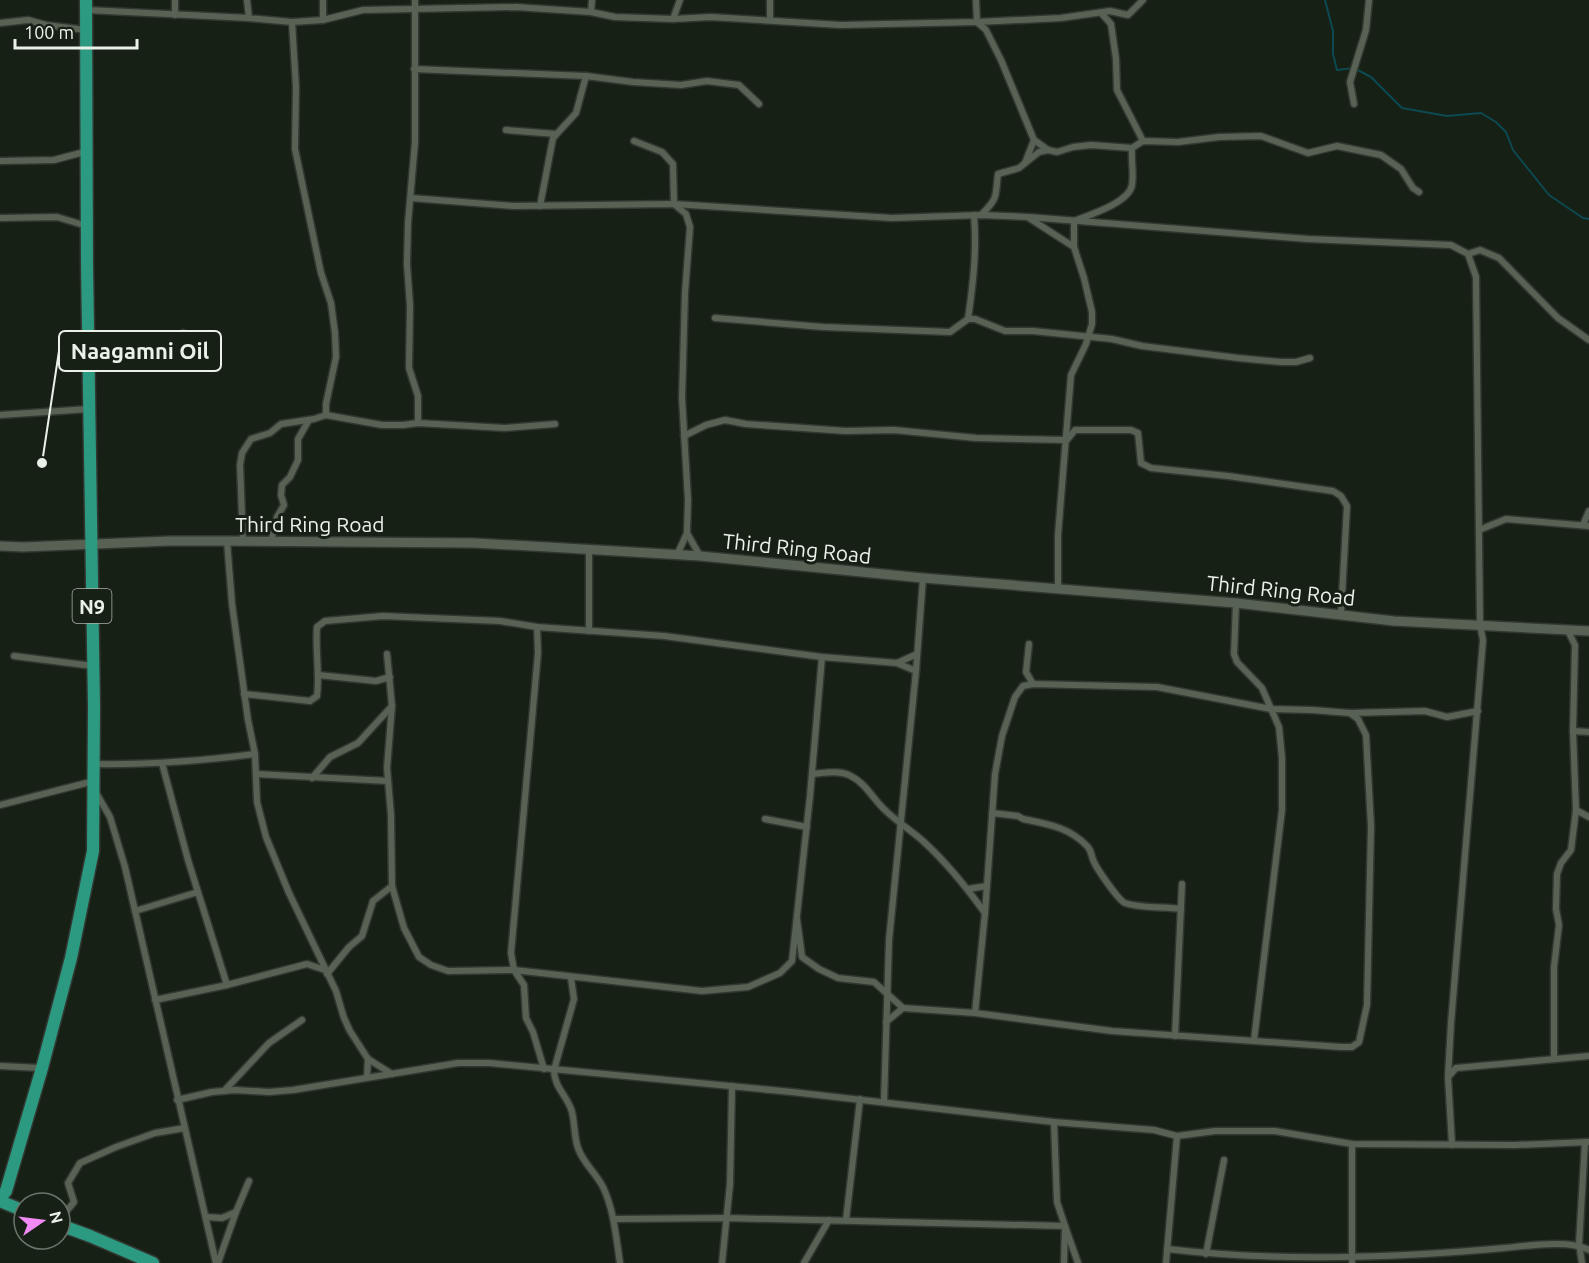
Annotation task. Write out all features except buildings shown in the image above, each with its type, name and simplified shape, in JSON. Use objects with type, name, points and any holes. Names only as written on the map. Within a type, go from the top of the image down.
[{"type":"highway","name":"N9","points":[[0,1199],[6,1191],[42,1068],[71,958],[93,851],[86,5]]},
{"type":"highway","points":[[72,1229],[153,1263]]},
{"type":"street","points":[[175,0],[175,15]]},
{"type":"street","points":[[247,0],[249,18]]},
{"type":"street","points":[[323,0],[323,20]]},
{"type":"street","points":[[415,0],[415,142],[407,264],[410,306],[409,368],[418,396],[418,423]]},
{"type":"street","points":[[475,0],[475,8]]},
{"type":"street","points":[[591,12],[592,0]]},
{"type":"street","points":[[673,19],[680,0]]},
{"type":"street","points":[[770,0],[770,19]]},
{"type":"street","points":[[976,0],[977,22],[986,30],[1001,60],[1039,152]]},
{"type":"street","points":[[86,5],[175,15],[292,22],[323,20],[363,10],[475,8],[516,4],[591,12],[615,17],[770,19],[841,25],[977,22],[1102,14],[1110,11],[1128,15],[1143,0]]},
{"type":"street","points":[[1354,104],[1350,82],[1366,30],[1369,0]]},
{"type":"street","points":[[1102,14],[1111,24],[1116,59],[1117,90],[1143,141]]},
{"type":"street","points":[[0,23],[28,20],[46,25],[87,30]]},
{"type":"street","points":[[292,22],[296,87],[295,148],[321,273],[331,303],[335,333],[336,357],[326,404],[326,415]]},
{"type":"street","points":[[414,69],[586,76],[633,82],[681,84],[706,81],[739,85],[759,104]]},
{"type":"street","points":[[540,206],[553,138],[576,113],[586,76]]},
{"type":"street","points":[[506,130],[556,134]]},
{"type":"street","points":[[1034,140],[1048,150],[1057,152],[1091,145],[1132,148],[1143,141],[1178,142],[1219,137],[1261,136],[1308,153],[1338,146],[1381,155],[1401,169],[1413,188],[1419,192]]},
{"type":"street","points":[[1025,163],[1034,140]]},
{"type":"street","points":[[634,141],[662,152],[673,164],[674,204],[686,214],[690,227],[685,293],[682,398],[688,500],[687,533],[677,555]]},
{"type":"street","points":[[1074,221],[1127,196],[1132,186],[1132,148]]},
{"type":"street","points":[[0,161],[54,160],[88,150]]},
{"type":"street","points":[[968,319],[975,268],[977,215],[994,199],[998,190],[998,174],[1019,168],[1039,152],[1048,150]]},
{"type":"street","points":[[411,198],[540,206],[674,204],[892,218],[977,215],[1028,217],[1308,238],[1451,245],[1468,255],[1476,277],[1480,625],[1483,640],[1456,952],[1448,1077],[1452,1145]]},
{"type":"street","points":[[0,218],[57,217],[87,227]]},
{"type":"street","points":[[1028,217],[1074,248]]},
{"type":"street","points":[[1058,589],[1058,535],[1071,375],[1086,344],[1092,324],[1092,312],[1074,248],[1074,221]]},
{"type":"street","points":[[1468,255],[1480,250],[1499,258],[1558,318],[1589,340]]},
{"type":"street","points":[[715,318],[823,327],[950,332],[968,319],[975,319],[1005,331],[1087,336],[1142,346],[1281,362],[1296,362],[1310,358]]},
{"type":"street","points":[[88,359],[169,349],[183,333]]},
{"type":"street","points":[[0,416],[89,409]]},
{"type":"street","points":[[243,542],[240,481],[242,453],[251,439],[270,433],[281,424],[326,415],[382,425],[418,423],[505,429],[555,424]]},
{"type":"street","points":[[272,542],[277,517],[284,505],[281,495],[282,485],[290,477],[298,459],[298,439],[309,420]]},
{"type":"street","points":[[684,436],[706,425],[725,420],[746,424],[846,431],[894,430],[976,438],[1067,440]]},
{"type":"street","points":[[1067,440],[1075,430],[1131,430],[1138,433],[1141,463],[1151,468],[1334,491],[1341,496],[1347,506],[1341,614]]},
{"type":"street","points":[[1479,530],[1506,519],[1586,526],[1589,511]]},
{"type":"street","points":[[687,533],[700,556]]},
{"type":"street","name":"Third Ring Road","points":[[0,546],[23,548],[170,541],[474,543],[700,556],[923,578],[1236,603],[1394,621],[1589,631]]},
{"type":"street","points":[[227,541],[232,604],[255,754],[257,802],[266,837],[317,954],[336,991],[350,1031],[368,1059],[392,1074]]},
{"type":"street","points":[[589,550],[589,631]]},
{"type":"street","points":[[884,1102],[889,940],[902,823],[923,578]]},
{"type":"street","points":[[1236,603],[1234,654],[1237,662],[1262,688],[1279,727],[1281,747],[1282,810],[1254,1040]]},
{"type":"street","points":[[244,694],[310,701],[317,696],[318,675],[315,645],[317,627],[325,621],[383,616],[470,619],[537,627],[664,636],[822,657],[897,663],[916,672]]},
{"type":"street","points":[[537,627],[537,664],[511,953],[514,970],[524,985],[526,1018],[533,1032],[544,1069]]},
{"type":"street","points":[[1554,1059],[1554,967],[1559,925],[1556,909],[1557,874],[1561,863],[1571,850],[1576,810],[1573,731],[1575,645],[1568,631]]},
{"type":"street","points":[[1029,644],[1026,672],[1033,684]]},
{"type":"street","points":[[387,654],[392,706],[387,768],[391,815],[392,886],[404,928],[418,957],[448,971],[514,970],[702,991],[748,987],[780,973],[792,962],[822,657]]},
{"type":"street","points":[[897,663],[917,654]]},
{"type":"street","points":[[14,656],[93,666]]},
{"type":"street","points":[[318,675],[376,681],[390,677]]},
{"type":"street","points":[[975,1013],[995,774],[1008,712],[1015,696],[1023,686],[1033,684],[1157,687],[1271,709],[1350,713],[1425,711],[1447,717],[1478,711]]},
{"type":"street","points":[[312,778],[330,757],[358,743],[392,706]]},
{"type":"street","points":[[797,919],[802,957],[838,978],[874,982],[903,1008],[975,1013],[1175,1036],[1352,1047],[1359,1042],[1367,1005],[1370,799],[1366,735],[1358,719],[1350,713]]},
{"type":"street","points":[[1573,731],[1589,732]]},
{"type":"street","points":[[94,764],[200,761],[255,754]]},
{"type":"street","points":[[162,763],[227,985]]},
{"type":"street","points":[[812,774],[840,773],[859,780],[883,808],[927,844],[968,890],[985,914]]},
{"type":"street","points":[[256,774],[388,781]]},
{"type":"street","points":[[0,805],[94,786],[110,817],[125,867],[177,1100],[217,1263]]},
{"type":"street","points":[[1576,810],[1589,817]]},
{"type":"street","points":[[992,813],[1018,816],[1061,827],[1071,833],[1088,846],[1093,861],[1116,897],[1125,903],[1181,909]]},
{"type":"street","points":[[765,819],[807,827]]},
{"type":"street","points":[[1175,1036],[1182,884]]},
{"type":"street","points":[[968,890],[987,885]]},
{"type":"street","points":[[326,972],[362,936],[373,901],[392,886]]},
{"type":"street","points":[[135,911],[198,892]]},
{"type":"street","points":[[155,1000],[227,985],[308,964],[317,954]]},
{"type":"street","points":[[308,964],[326,972]]},
{"type":"street","points":[[571,978],[574,999],[554,1071],[557,1087],[572,1112],[576,1144],[581,1156],[603,1188],[614,1219],[620,1263]]},
{"type":"street","points":[[886,1022],[903,1008]]},
{"type":"street","points":[[224,1091],[269,1043],[302,1020]]},
{"type":"street","points":[[1448,1077],[1456,1068],[1589,1056]]},
{"type":"street","points":[[367,1077],[368,1059]]},
{"type":"street","points":[[177,1100],[224,1091],[269,1092],[458,1063],[489,1063],[860,1099],[1054,1122],[1154,1130],[1177,1136],[1215,1131],[1275,1131],[1352,1144],[1515,1145],[1587,1142],[1580,1244],[1582,1263]]},
{"type":"street","points":[[0,1066],[42,1068]]},
{"type":"street","points":[[722,1263],[730,1184],[732,1086]]},
{"type":"street","points":[[846,1220],[860,1099]]},
{"type":"street","points":[[1054,1122],[1057,1202],[1078,1263]]},
{"type":"street","points":[[71,1191],[68,1183],[80,1163],[155,1133],[185,1128]]},
{"type":"street","points":[[1166,1263],[1177,1136]]},
{"type":"street","points":[[1352,1144],[1352,1260]]},
{"type":"street","points":[[1206,1254],[1224,1160]]},
{"type":"street","points":[[217,1263],[249,1181]]},
{"type":"street","points":[[206,1217],[222,1218],[236,1212]]},
{"type":"street","points":[[614,1219],[726,1218],[1065,1226]]},
{"type":"street","points":[[804,1263],[829,1220]]},
{"type":"street","points":[[1064,1263],[1065,1226]]},
{"type":"street","points":[[1167,1250],[1206,1254],[1280,1255],[1352,1260],[1518,1246],[1580,1244],[1589,1250]]},
{"type":"street","points":[[1434,1254],[1434,1263]]},
{"type":"street","points":[[1280,1255],[1281,1263]]},
{"type":"waterway","points":[[1325,0],[1333,31],[1333,54],[1337,70],[1354,68],[1371,77],[1402,108],[1447,116],[1481,113],[1496,122],[1506,132],[1513,150],[1549,195],[1583,218],[1589,219]]},
{"type":"place","name":"Naagamni Oil","points":[[42,463]]}]
